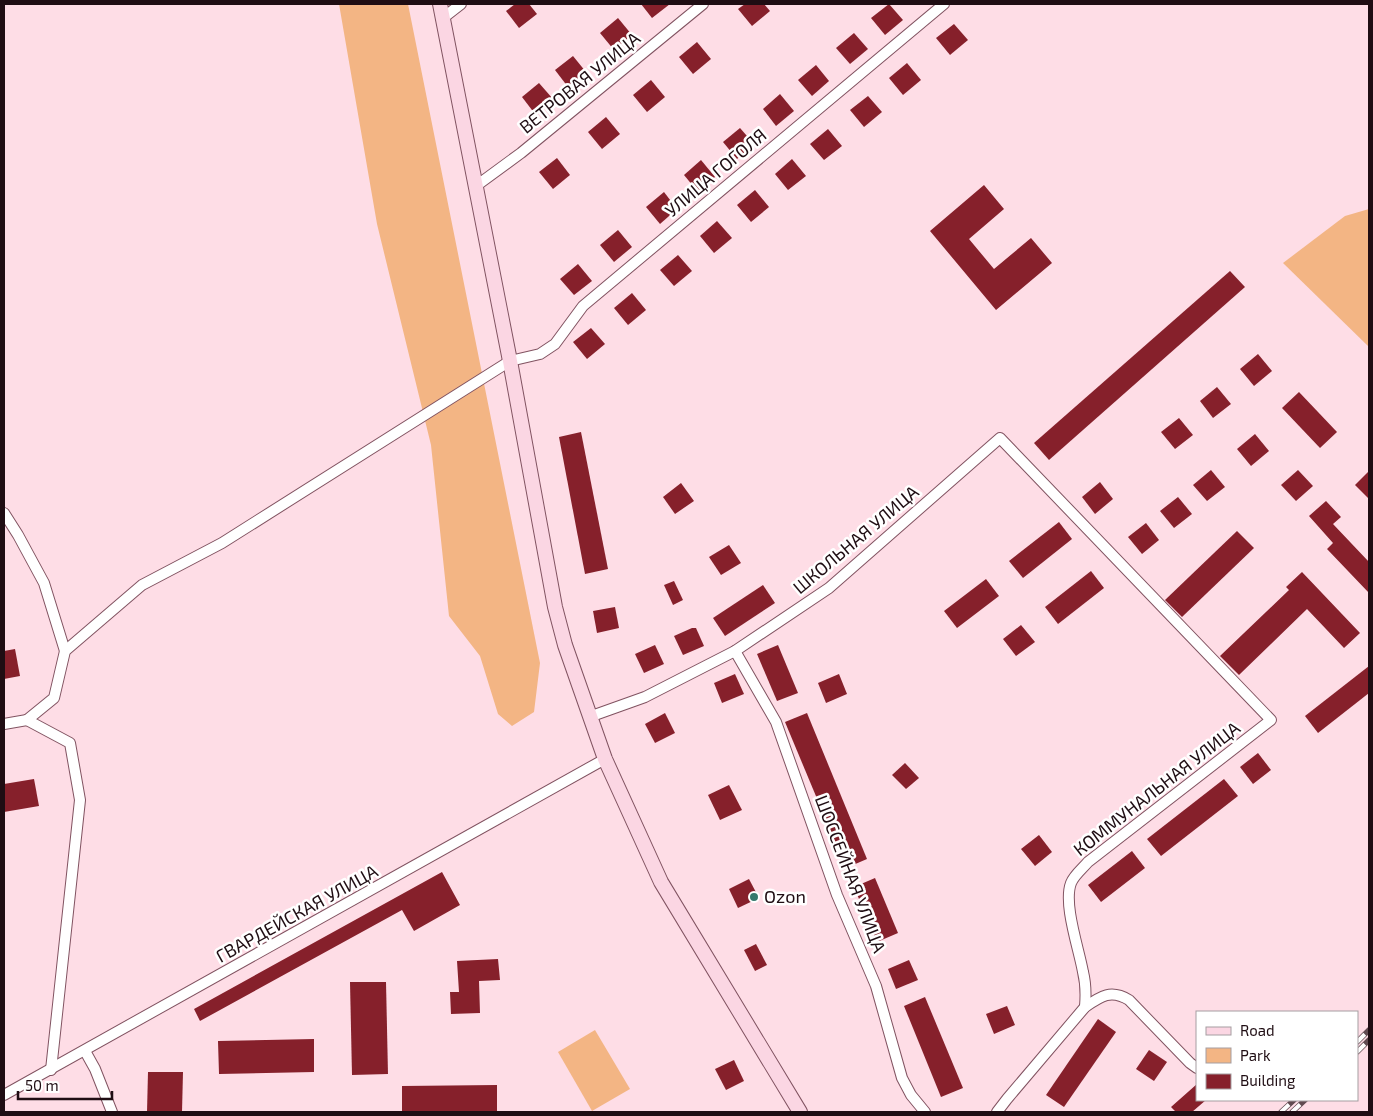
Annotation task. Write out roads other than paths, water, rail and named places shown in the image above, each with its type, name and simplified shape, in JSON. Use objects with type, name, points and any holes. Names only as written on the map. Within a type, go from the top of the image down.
[{"type":"main road","points":[[440,4],[510,361],[555,607],[565,645],[605,760],[661,882],[800,1112]]},
{"type":"street","points":[[443,18],[461,4]]},
{"type":"street","name":"ВЕТРОВАЯ УЛИЦА","points":[[476,186],[521,153],[703,4]]},
{"type":"street","name":"УЛИЦА ГОГОЛЯ","points":[[65,651],[142,585],[222,543],[510,361],[540,354],[555,344],[583,306],[944,4]]},
{"type":"street","name":"ШКОЛЬНАЯ УЛИЦА","points":[[589,717],[645,697],[736,651],[829,588],[1000,438],[1271,720]]},
{"type":"street","points":[[4,513],[44,583],[65,651],[54,698],[27,720],[4,724]]},
{"type":"street","name":"ШОССЕЙНАЯ УЛИЦА","points":[[736,651],[776,722],[837,895],[876,986],[902,1078],[911,1095],[925,1112]]},
{"type":"street","points":[[27,720],[70,743],[80,800],[51,1070]]},
{"type":"street","name":"КОММУНАЛЬНАЯ УЛИЦА","points":[[1085,1007],[1084,973],[1070,913],[1069,890],[1072,880],[1088,862],[1271,720]]},
{"type":"street","name":"ГВАРДЕЙСКАЯ УЛИЦА","points":[[4,1095],[605,760]]},
{"type":"street","points":[[997,1112],[1085,1007],[1100,998],[1112,994],[1119,994],[1129,1000],[1196,1067]]},
{"type":"street","points":[[85,1051],[95,1069],[112,1112]]},
{"type":"railway","points":[[1358,1041],[1369,1030]]},
{"type":"railway","points":[[1358,1051],[1369,1040]]},
{"type":"railway","points":[[1281,1112],[1293,1101]]},
{"type":"railway","points":[[1292,1112],[1304,1101]]},
{"type":"place","name":"Ozon","points":[[754,897]]}]
